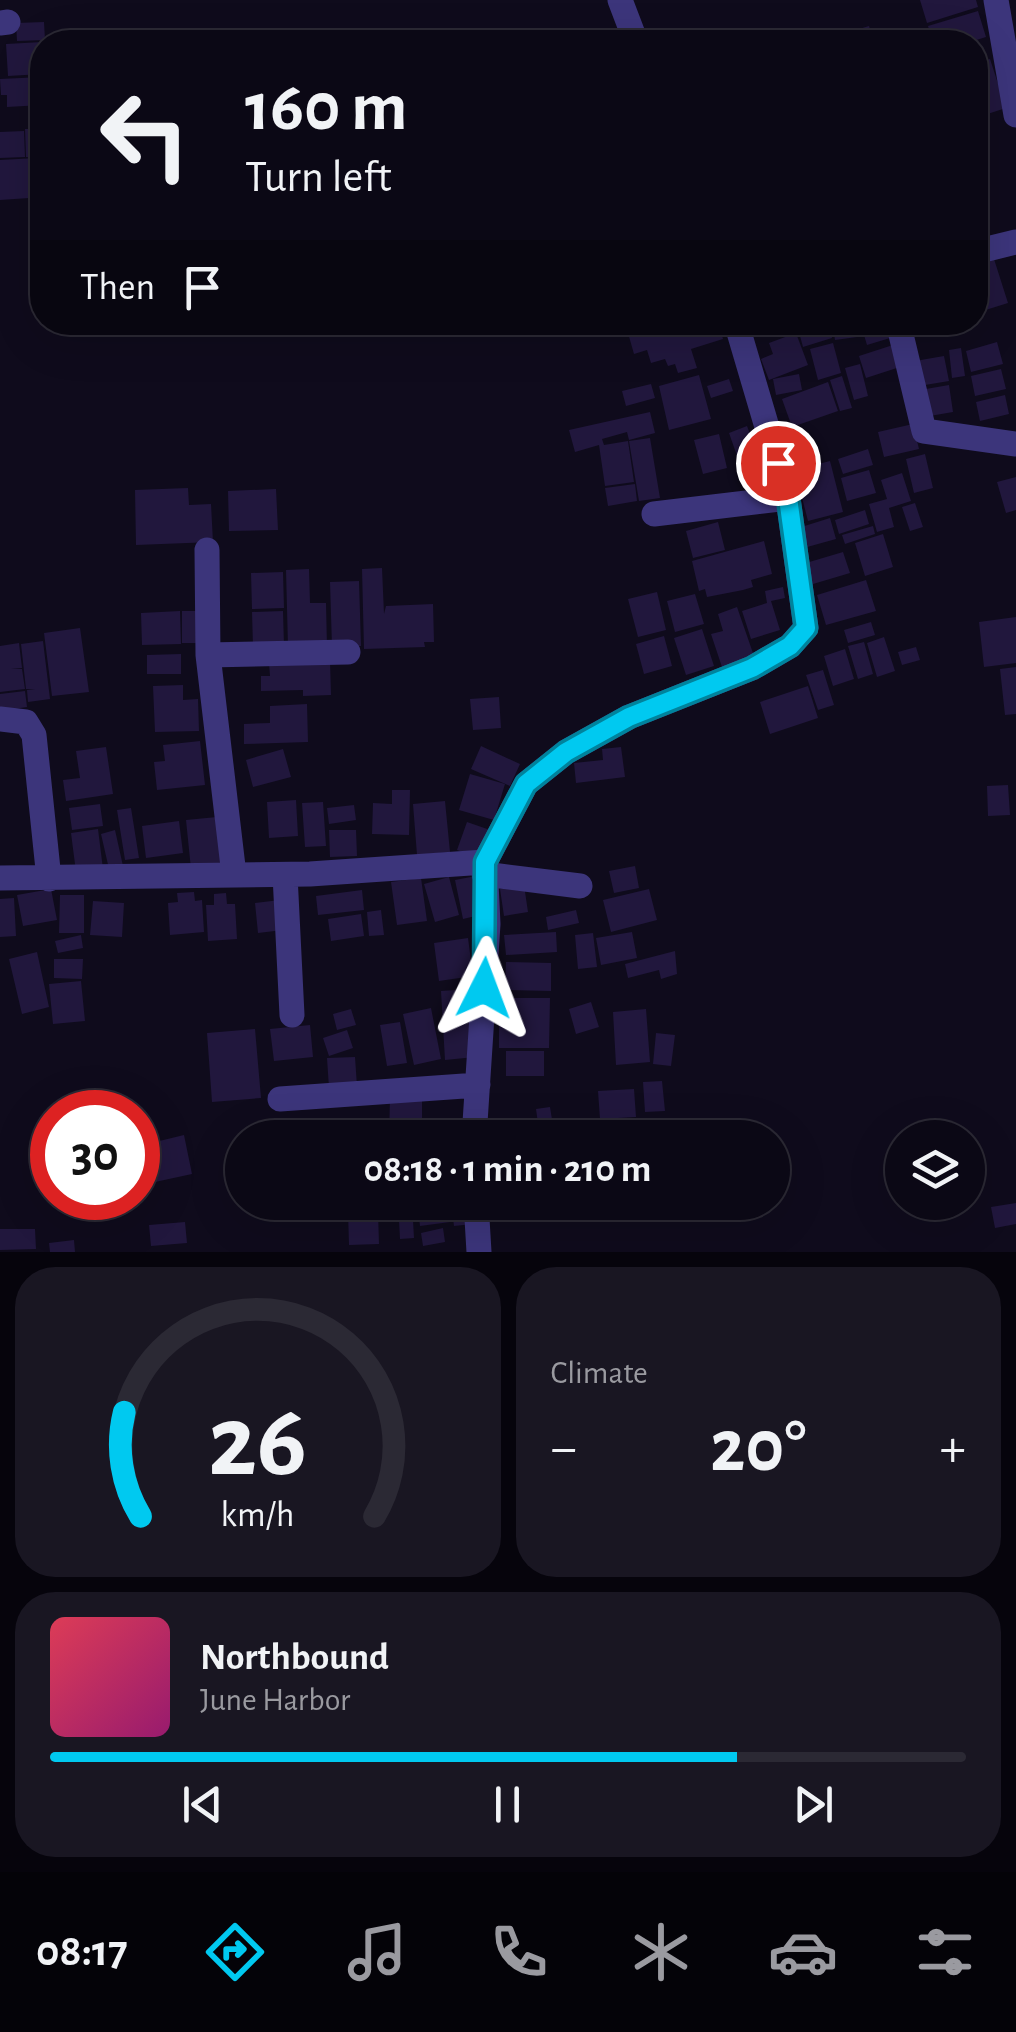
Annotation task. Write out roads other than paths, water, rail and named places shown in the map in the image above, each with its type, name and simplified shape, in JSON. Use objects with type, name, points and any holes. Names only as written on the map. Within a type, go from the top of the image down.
[{"type":"street","points":[[620,0],[631,30]]},
{"type":"street","points":[[996,0],[1015,102]]},
{"type":"street","points":[[988,249],[1016,242]]},
{"type":"street","points":[[475,1120],[488,924],[485,868],[526,784],[566,752],[629,717],[752,668],[790,646],[806,628],[788,498],[740,335]]},
{"type":"street","points":[[901,335],[924,431],[1016,444]]},
{"type":"street","points":[[654,514],[788,498]]},
{"type":"street","points":[[207,550],[208,655],[234,875]]},
{"type":"street","points":[[208,655],[348,652]]},
{"type":"street","points":[[0,719],[26,722],[34,735],[48,879]]},
{"type":"street","points":[[0,878],[485,868],[580,886]]},
{"type":"street","points":[[285,875],[292,1015]]},
{"type":"street","points":[[280,1100],[478,1085]]},
{"type":"street","points":[[477,1220],[479,1252]]}]
